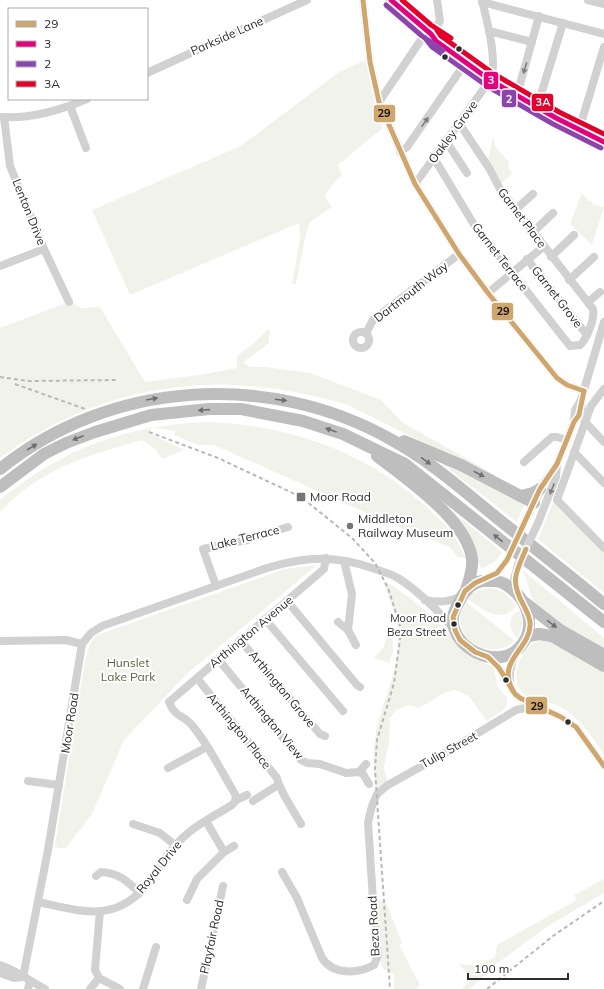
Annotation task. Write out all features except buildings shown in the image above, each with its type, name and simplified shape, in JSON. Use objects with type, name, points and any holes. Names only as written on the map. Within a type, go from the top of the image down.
[{"type":"highway","points":[[0,469],[35,445],[62,430],[117,407],[151,399],[198,394],[259,397],[289,401],[313,407],[423,448],[534,503]]},
{"type":"highway","points":[[0,487],[44,454],[66,443],[122,423],[151,415],[202,410],[240,409],[304,421],[357,441],[405,464],[604,622]]},
{"type":"highway","points":[[352,421],[390,439],[416,454],[604,604]]},
{"type":"highway","points":[[357,441],[419,488],[460,530],[469,546],[472,558],[472,572],[453,617],[455,630],[460,640],[475,652],[488,657],[502,656],[515,652],[529,636],[531,626],[529,614],[518,596]]},
{"type":"highway","points":[[521,496],[540,489]]},
{"type":"highway","points":[[540,571],[604,626]]},
{"type":"highway","points":[[463,594],[474,583],[482,581],[502,582],[560,630],[604,655]]},
{"type":"highway","points":[[529,636],[538,634],[552,636],[604,666]]},
{"type":"main road","points":[[391,0],[436,41],[466,62],[517,95],[539,104],[579,130],[604,142]]},
{"type":"main road","points":[[429,33],[438,37],[494,80]]},
{"type":"street","name":"Parkside Lane","points":[[148,73],[307,0]]},
{"type":"street","points":[[363,0],[370,62],[379,102],[415,184],[459,254],[488,293],[557,378],[568,385],[584,391]]},
{"type":"street","points":[[379,102],[412,54],[440,21],[436,0]]},
{"type":"street","points":[[494,80],[489,32],[482,1],[604,34]]},
{"type":"street","points":[[517,95],[539,16]]},
{"type":"street","points":[[539,104],[563,23]]},
{"type":"street","points":[[489,32],[532,42]]},
{"type":"street","points":[[579,130],[604,47]]},
{"type":"street","points":[[400,152],[407,147],[466,62]]},
{"type":"street","name":"Oakley Grove","points":[[415,184],[459,123],[494,80]]},
{"type":"street","points":[[2,117],[32,114],[70,106],[85,100]]},
{"type":"street","points":[[70,106],[86,148]]},
{"type":"street","name":"Lenton Drive","points":[[2,117],[10,166],[44,250],[69,302]]},
{"type":"street","name":"Garnet Place","points":[[459,123],[489,168],[500,189],[515,210],[591,306]]},
{"type":"street","points":[[446,141],[467,173]]},
{"type":"street","name":"Garnet Terrace","points":[[434,158],[473,223],[570,346],[577,346],[582,343],[586,335]]},
{"type":"street","points":[[515,210],[533,194]]},
{"type":"street","points":[[532,233],[553,213]]},
{"type":"street","points":[[551,257],[574,236]]},
{"type":"street","points":[[488,293],[513,274],[527,259],[543,247]]},
{"type":"street","points":[[0,266],[44,250]]},
{"type":"street","name":"Dartmouth Way","points":[[366,333],[373,320],[459,254]]},
{"type":"street","points":[[569,280],[594,257]]},
{"type":"street","name":"Garnet Grove","points":[[527,259],[586,335]]},
{"type":"street","points":[[586,335],[594,316],[591,306],[600,292]]},
{"type":"street","points":[[482,581],[497,573],[507,560],[540,489],[557,464],[574,422],[582,408],[581,400],[604,322]]},
{"type":"street","points":[[603,392],[591,406],[558,500],[604,548]]},
{"type":"street","points":[[585,422],[604,442]]},
{"type":"street","points":[[524,462],[552,437],[567,440]]},
{"type":"street","points":[[574,452],[604,483]]},
{"type":"street","points":[[518,596],[514,579],[518,565],[538,523],[556,477],[557,464]]},
{"type":"street","points":[[534,503],[542,513]]},
{"type":"street","name":"Lake Terrace","points":[[216,586],[203,549],[246,540],[288,527]]},
{"type":"street","points":[[0,641],[66,640],[82,644],[90,633],[102,626],[286,562],[314,558],[344,561],[371,568],[398,578],[424,600],[455,630]]},
{"type":"street","name":"Arthington Avenue","points":[[207,747],[189,722],[174,712],[169,702],[324,569],[326,558]]},
{"type":"street","points":[[344,561],[352,594],[348,630]]},
{"type":"street","points":[[424,600],[449,602],[463,594]]},
{"type":"street","points":[[287,601],[360,687]]},
{"type":"street","points":[[265,619],[343,711]]},
{"type":"street","points":[[338,622],[348,630],[356,645]]},
{"type":"street","name":"Arthington Grove","points":[[240,640],[320,734],[325,736]]},
{"type":"street","name":"Moor Road","points":[[26,981],[82,644]]},
{"type":"street","points":[[510,686],[510,672],[515,652]]},
{"type":"street","points":[[488,657],[500,668],[515,694],[534,706],[561,717],[576,727],[604,766]]},
{"type":"street","name":"Arthington View","points":[[218,659],[301,760],[307,763],[320,764],[346,773],[359,772]]},
{"type":"street","name":"Arthington Place","points":[[197,678],[278,778],[278,785],[289,801],[301,824]]},
{"type":"street","name":"Tulip Street","points":[[372,806],[377,794],[388,785],[447,752],[516,710],[534,706]]},
{"type":"street","points":[[168,768],[207,747],[235,794],[236,800]]},
{"type":"street","points":[[366,764],[359,772],[363,774],[369,784]]},
{"type":"street","points":[[28,781],[59,785]]},
{"type":"street","name":"Royal Drive","points":[[38,902],[88,912],[119,907],[140,893],[175,845],[189,831],[232,805],[236,800],[250,798],[278,785]]},
{"type":"street","name":"Beza Road","points":[[282,872],[297,898],[322,958],[327,965],[336,970],[353,971],[374,965],[378,955],[368,822],[372,806]]},
{"type":"street","points":[[206,821],[224,852]]},
{"type":"street","points":[[133,824],[152,829],[175,845]]},
{"type":"street","points":[[188,900],[196,879],[224,852],[234,846]]},
{"type":"street","points":[[96,876],[101,872],[113,873],[125,880],[140,893]]},
{"type":"street","name":"Playfair Road","points":[[201,989],[223,886]]},
{"type":"street","points":[[100,911],[95,970],[99,978],[120,989]]},
{"type":"street","points":[[144,989],[156,947]]},
{"type":"street","points":[[0,965],[14,970],[26,981]]},
{"type":"street","points":[[0,973],[45,989]]},
{"type":"street","points":[[90,989],[99,978]]},
{"type":"green space","points":[[365,60],[375,105],[383,128],[338,165],[342,174],[325,197],[332,207],[310,222],[296,284],[292,284],[300,238],[299,223],[130,295],[92,210],[241,146],[339,72]]},
{"type":"green space","points":[[493,136],[495,146],[509,162],[508,168],[512,174],[501,184],[487,164]]},
{"type":"green space","points":[[582,193],[590,202],[592,201],[593,204],[604,207],[592,245],[570,224]]},
{"type":"green space","points":[[69,302],[82,308],[100,307],[145,382],[199,375],[237,368],[237,356],[254,343],[268,329],[271,333],[269,336],[269,343],[244,362],[249,367],[265,367],[310,373],[381,400],[403,423],[466,458],[520,491],[346,404],[300,393],[255,386],[210,385],[166,389],[123,398],[81,412],[40,432],[0,458],[0,328]]},
{"type":"green space","points":[[210,422],[239,424],[296,435],[324,444],[350,455],[376,469],[400,485],[430,510],[448,528],[462,549],[465,558],[457,557],[450,547],[407,531],[214,445],[198,445],[174,435],[175,431],[154,428],[180,424]]},
{"type":"green space","points":[[150,428],[149,433],[184,450],[162,459],[155,449],[142,440],[83,458],[48,474],[32,484],[0,512],[0,500],[49,466],[98,442]]},
{"type":"green space","points":[[435,458],[525,503],[517,522]]},
{"type":"green space","points":[[416,482],[502,552],[495,562],[481,569],[475,553]]},
{"type":"green space","points":[[554,500],[604,552],[604,593],[538,539]]},
{"type":"green space","name":"Hunslet Lake Park","points":[[317,565],[188,673],[124,740],[92,814],[66,848],[58,848],[55,845],[85,660],[91,642],[97,635],[285,569]]},
{"type":"green space","points":[[523,570],[604,638],[604,650],[552,619],[533,601]]},
{"type":"green space","points":[[383,582],[392,585],[429,613],[468,655],[493,667],[497,686],[507,698],[507,704],[504,710],[487,721],[469,696],[455,690],[444,693],[419,708],[409,705],[396,710],[390,718],[389,742],[384,767],[388,785],[377,794],[374,767],[375,739],[377,726],[396,664],[398,652],[398,631],[395,616]]},
{"type":"green space","points":[[490,588],[505,594],[516,606],[510,612],[498,615],[479,607],[467,598],[477,591]]},
{"type":"green space","points":[[465,601],[515,641],[498,649],[480,647],[472,642],[466,636],[462,628],[460,618]]},
{"type":"green space","points":[[519,610],[522,617],[522,624],[521,631],[517,638],[510,627],[512,616]]},
{"type":"green space","points":[[390,630],[392,630],[393,651],[389,663],[374,658],[383,648]]},
{"type":"green space","points":[[548,640],[604,670],[604,755],[590,734],[579,721],[566,710],[554,704],[535,700],[526,696],[518,686],[516,678],[522,655],[533,644]]},
{"type":"green space","points":[[604,879],[604,893],[545,928],[495,965],[470,989],[462,989],[471,979],[459,964],[477,966],[495,957],[497,945],[577,900],[574,895]]},
{"type":"green space","points":[[385,900],[402,943],[399,945],[420,985],[416,989],[394,989],[394,974],[383,969],[380,960],[378,901]]},
{"type":"railway","points":[[0,377],[28,381],[117,380]]},
{"type":"railway","points":[[15,384],[85,409]]},
{"type":"railway","points":[[149,432],[218,458],[301,497],[352,538],[375,563],[388,588],[400,626],[400,639],[394,683],[377,740],[375,770],[390,989]]},
{"type":"railway","points":[[487,989],[553,936],[604,901]]},
{"type":"transit line","name":"29","points":[[363,0],[370,62],[379,102],[415,184],[459,254],[488,293],[557,378],[567,385],[584,391]]},
{"type":"transit line","name":"3","points":[[391,0],[431,34],[436,41],[490,80],[556,118],[604,142]]},
{"type":"transit line","name":"3A","points":[[402,0],[431,25],[451,38]]},
{"type":"transit line","name":"2","points":[[386,5],[422,36],[443,50]]},
{"type":"transit line","name":"3A","points":[[437,30],[441,36],[494,74],[559,112],[604,134]]},
{"type":"transit line","name":"2","points":[[425,38],[432,47],[487,86],[553,124],[601,148]]},
{"type":"transit line","name":"29","points":[[584,391],[579,415],[574,422],[557,464],[540,489],[507,560],[497,573],[475,583],[465,591],[453,617],[455,630],[460,640],[475,652],[488,657],[499,668],[515,694],[520,698],[561,717],[576,727],[604,766]]},
{"type":"transit line","name":"29","points":[[513,691],[509,681],[508,672],[515,656],[525,642],[530,626],[530,621],[516,584],[517,571],[526,549]]},
{"type":"place","name":"Moor Road","points":[[301,497]]},
{"type":"place","name":"Middleton Railway Museum","points":[[350,526]]},
{"type":"place","name":"Moor Road Beza Street","points":[[454,624]]}]
